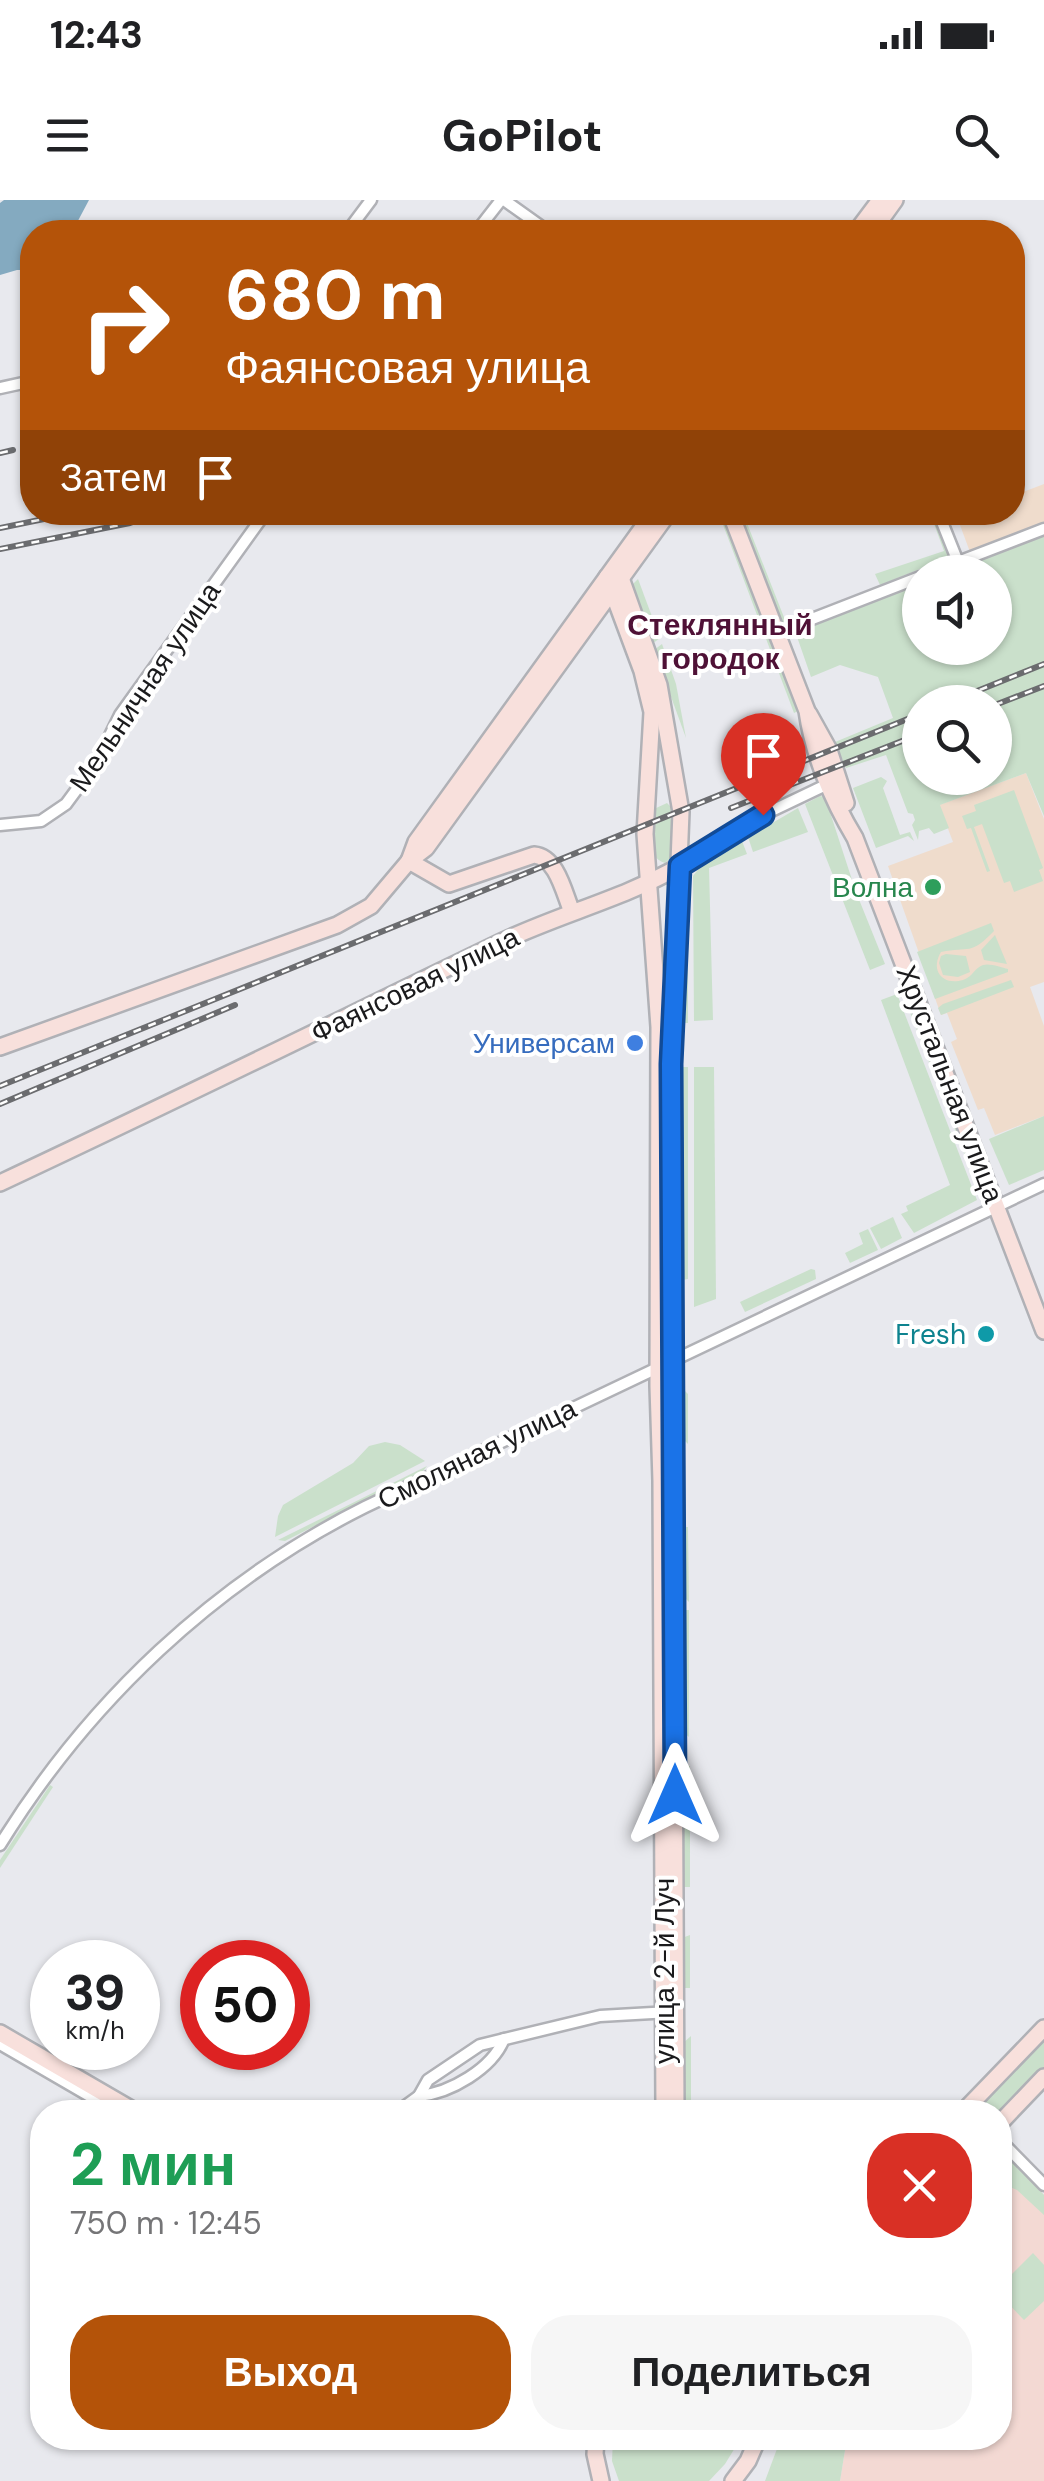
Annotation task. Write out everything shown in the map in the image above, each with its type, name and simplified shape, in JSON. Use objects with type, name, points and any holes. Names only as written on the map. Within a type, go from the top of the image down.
[{"type":"street","points":[[486,220],[502,200],[531,220]]},
{"type":"street","name":"Мельничная улица","points":[[0,825],[41,821],[66,804],[97,762],[120,715],[257,525]]},
{"type":"street","points":[[613,581],[646,525]]},
{"type":"street","points":[[0,1047],[337,926],[372,906],[409,860],[416,842],[659,525]]},
{"type":"street","name":"Хрустальная улица","points":[[735,525],[806,711],[828,784],[855,838]]},
{"type":"street","points":[[943,525],[955,555]]},
{"type":"street","points":[[976,555],[1044,528]]},
{"type":"street","name":"улица 2-й Луч","points":[[613,581],[659,685],[680,802],[671,1045],[667,1363],[670,2012],[675,2100]]},
{"type":"street","name":"улица 2-й Луч","points":[[613,581],[651,703],[648,884],[659,1014],[667,1363]]},
{"type":"street","points":[[776,633],[902,584]]},
{"type":"street","name":"Хрустальная улица","points":[[806,711],[821,730],[829,750],[855,838],[1044,1331]]},
{"type":"street","name":"Фаянсовая улица","points":[[0,1183],[514,936],[648,884],[763,815],[828,784]]},
{"type":"street","points":[[647,804],[669,796],[680,802]]},
{"type":"street","points":[[409,860],[448,884],[543,856],[550,862],[572,912]]},
{"type":"street","name":"Смоляная улица","points":[[0,1845],[67,1749],[114,1696],[188,1624],[255,1570],[332,1524],[1044,1184]]},
{"type":"street","points":[[414,2100],[428,2080],[480,2045],[600,2016],[670,2012]]},
{"type":"street","name":"улица 2-й Луч","points":[[665,2100],[670,2012]]},
{"type":"street","points":[[975,2100],[1044,2028]]},
{"type":"street","points":[[0,2032],[116,2100]]},
{"type":"street","points":[[419,2096],[440,2094],[488,2062],[504,2040]]},
{"type":"street","points":[[0,2044],[96,2100]]},
{"type":"street","points":[[1012,2109],[1044,2076]]},
{"type":"street","points":[[1012,2152],[1044,2185]]},
{"type":"street","points":[[594,2450],[600,2481]]},
{"type":"street","points":[[733,2481],[753,2450]]},
{"type":"street","points":[[748,2461],[748,2481]]},
{"type":"shaded area","points":[[1044,484],[1044,524],[970,552],[960,525],[1025,525],[1025,491]]},
{"type":"shaded area","points":[[1026,773],[1044,819],[1044,982],[1030,987],[1044,1026],[1044,1116],[995,1135],[984,1108],[978,1110],[951,1042],[957,1039],[947,1013],[941,1015],[888,866],[953,842],[939,805],[966,795],[1012,795],[1012,778]]},
{"type":"shaded area","points":[[1012,2161],[1044,2195],[1044,2481],[840,2481],[845,2450],[1012,2450]]},
{"type":"green space","points":[[723,525],[727,525],[798,711],[794,713]]},
{"type":"green space","points":[[743,525],[748,525],[787,625],[781,622]]},
{"type":"green space","points":[[934,525],[938,525],[949,555],[932,555],[944,551]]},
{"type":"green space","points":[[1044,535],[1044,816],[1026,773],[1012,778],[1012,685],[902,685],[902,795],[967,795],[940,805],[949,828],[934,834],[929,828],[919,831],[918,840],[912,825],[913,814],[908,813],[886,755],[846,768],[835,742],[893,718],[878,677],[840,665],[811,677],[795,631],[902,589],[902,665],[1012,665],[1012,555],[991,555]]},
{"type":"green space","points":[[902,565],[902,576],[880,585],[875,574]]},
{"type":"green space","points":[[638,579],[660,638],[652,644],[631,586]]},
{"type":"green space","points":[[662,644],[676,684],[686,738],[654,650]]},
{"type":"green space","points":[[881,777],[887,781],[883,788],[900,835],[910,832],[914,841],[908,836],[876,848],[853,788]]},
{"type":"green space","points":[[1012,791],[1043,868],[1039,870],[1043,881],[1014,892],[1010,881],[1004,883],[982,824],[974,827],[990,871],[987,872],[971,828],[967,829],[962,816],[976,811],[974,805],[1012,795]]},
{"type":"green space","points":[[825,797],[885,964],[870,970],[805,804]]},
{"type":"green space","points":[[667,803],[675,811],[674,855],[665,863],[654,854],[651,840],[654,809]]},
{"type":"green space","points":[[798,808],[808,832],[753,852],[748,837]]},
{"type":"green space","points":[[742,841],[747,854],[709,868],[713,1020],[694,1021],[693,876],[704,862]]},
{"type":"green space","points":[[683,906],[688,906],[688,1023],[678,1023]]},
{"type":"green space","points":[[991,923],[994,931],[980,944],[941,952],[938,970],[949,981],[966,979],[977,968],[989,964],[1008,972],[935,999],[917,952]]},
{"type":"green space","points":[[995,935],[1007,964],[984,960],[981,950]]},
{"type":"green space","points":[[946,954],[966,956],[970,972],[958,977],[943,975],[939,963]]},
{"type":"green space","points":[[1011,980],[1014,987],[941,1015],[938,1008],[943,1004]]},
{"type":"green space","points":[[903,985],[981,1186],[977,1187],[901,989]]},
{"type":"green space","points":[[897,994],[977,1200],[914,1233],[901,1214],[908,1211],[906,1206],[950,1185],[881,1000]]},
{"type":"green space","points":[[678,1067],[688,1067],[688,1279],[682,1280],[678,1247]]},
{"type":"green space","points":[[694,1067],[714,1067],[716,1299],[694,1307]]},
{"type":"green space","points":[[1044,1116],[1044,1170],[1009,1185],[989,1139]]},
{"type":"green space","points":[[893,1217],[902,1238],[881,1249],[870,1228]]},
{"type":"green space","points":[[868,1229],[878,1250],[850,1263],[845,1253],[863,1244],[859,1233]]},
{"type":"green space","points":[[815,1270],[816,1279],[745,1312],[740,1302]]},
{"type":"green space","points":[[680,1386],[688,1394],[688,1444],[680,1436]]},
{"type":"green space","points":[[385,1442],[400,1445],[425,1461],[275,1537],[283,1505],[353,1463],[369,1446]]},
{"type":"green space","points":[[427,1466],[285,1541],[278,1540]]},
{"type":"green space","points":[[680,1527],[688,1527],[689,1602],[681,1594]]},
{"type":"green space","points":[[686,1610],[689,1737],[681,1730],[681,1618]]},
{"type":"green space","points":[[690,1766],[690,1887],[682,1887],[681,1767]]},
{"type":"green space","points":[[50,1785],[53,1787],[0,1868],[0,1860]]},
{"type":"green space","points":[[690,1935],[690,1988],[682,1988],[682,1938]]},
{"type":"green space","points":[[691,2036],[691,2100],[683,2100],[683,2043]]},
{"type":"green space","points":[[1044,2036],[1044,2067],[1012,2100],[983,2100]]},
{"type":"green space","points":[[1012,2161],[1044,2195],[1044,2215],[1012,2188]]},
{"type":"green space","points":[[1033,2253],[1044,2265],[1044,2301],[1024,2320],[1012,2308],[1012,2274]]},
{"type":"green space","points":[[612,2450],[734,2450],[709,2481],[619,2481]]},
{"type":"green space","points":[[777,2450],[845,2450],[840,2481],[765,2481]]},
{"type":"water","points":[[89,200],[78,220],[20,220],[20,270],[0,275],[0,203]]},
{"type":"railway","points":[[0,453],[13,450]]},
{"type":"railway","points":[[0,528],[20,524]]},
{"type":"railway","points":[[0,549],[120,525]]},
{"type":"railway","points":[[992,685],[1044,664]]},
{"type":"railway","points":[[1012,698],[1044,686]]},
{"type":"railway","points":[[0,1086],[902,721]]},
{"type":"railway","points":[[731,808],[902,741]]},
{"type":"railway","points":[[0,1104],[235,1005]]},
{"type":"place","name":"Волна","points":[[933,887]]},
{"type":"place","name":"Универсам","points":[[635,1043]]},
{"type":"place","name":"Fresh","points":[[986,1334]]},
{"type":"district","name":"Стеклянный городок","points":[[720,641]]},
{"type":"route","points":[[675,1795],[671,1064],[680,866],[763,815]]}]
